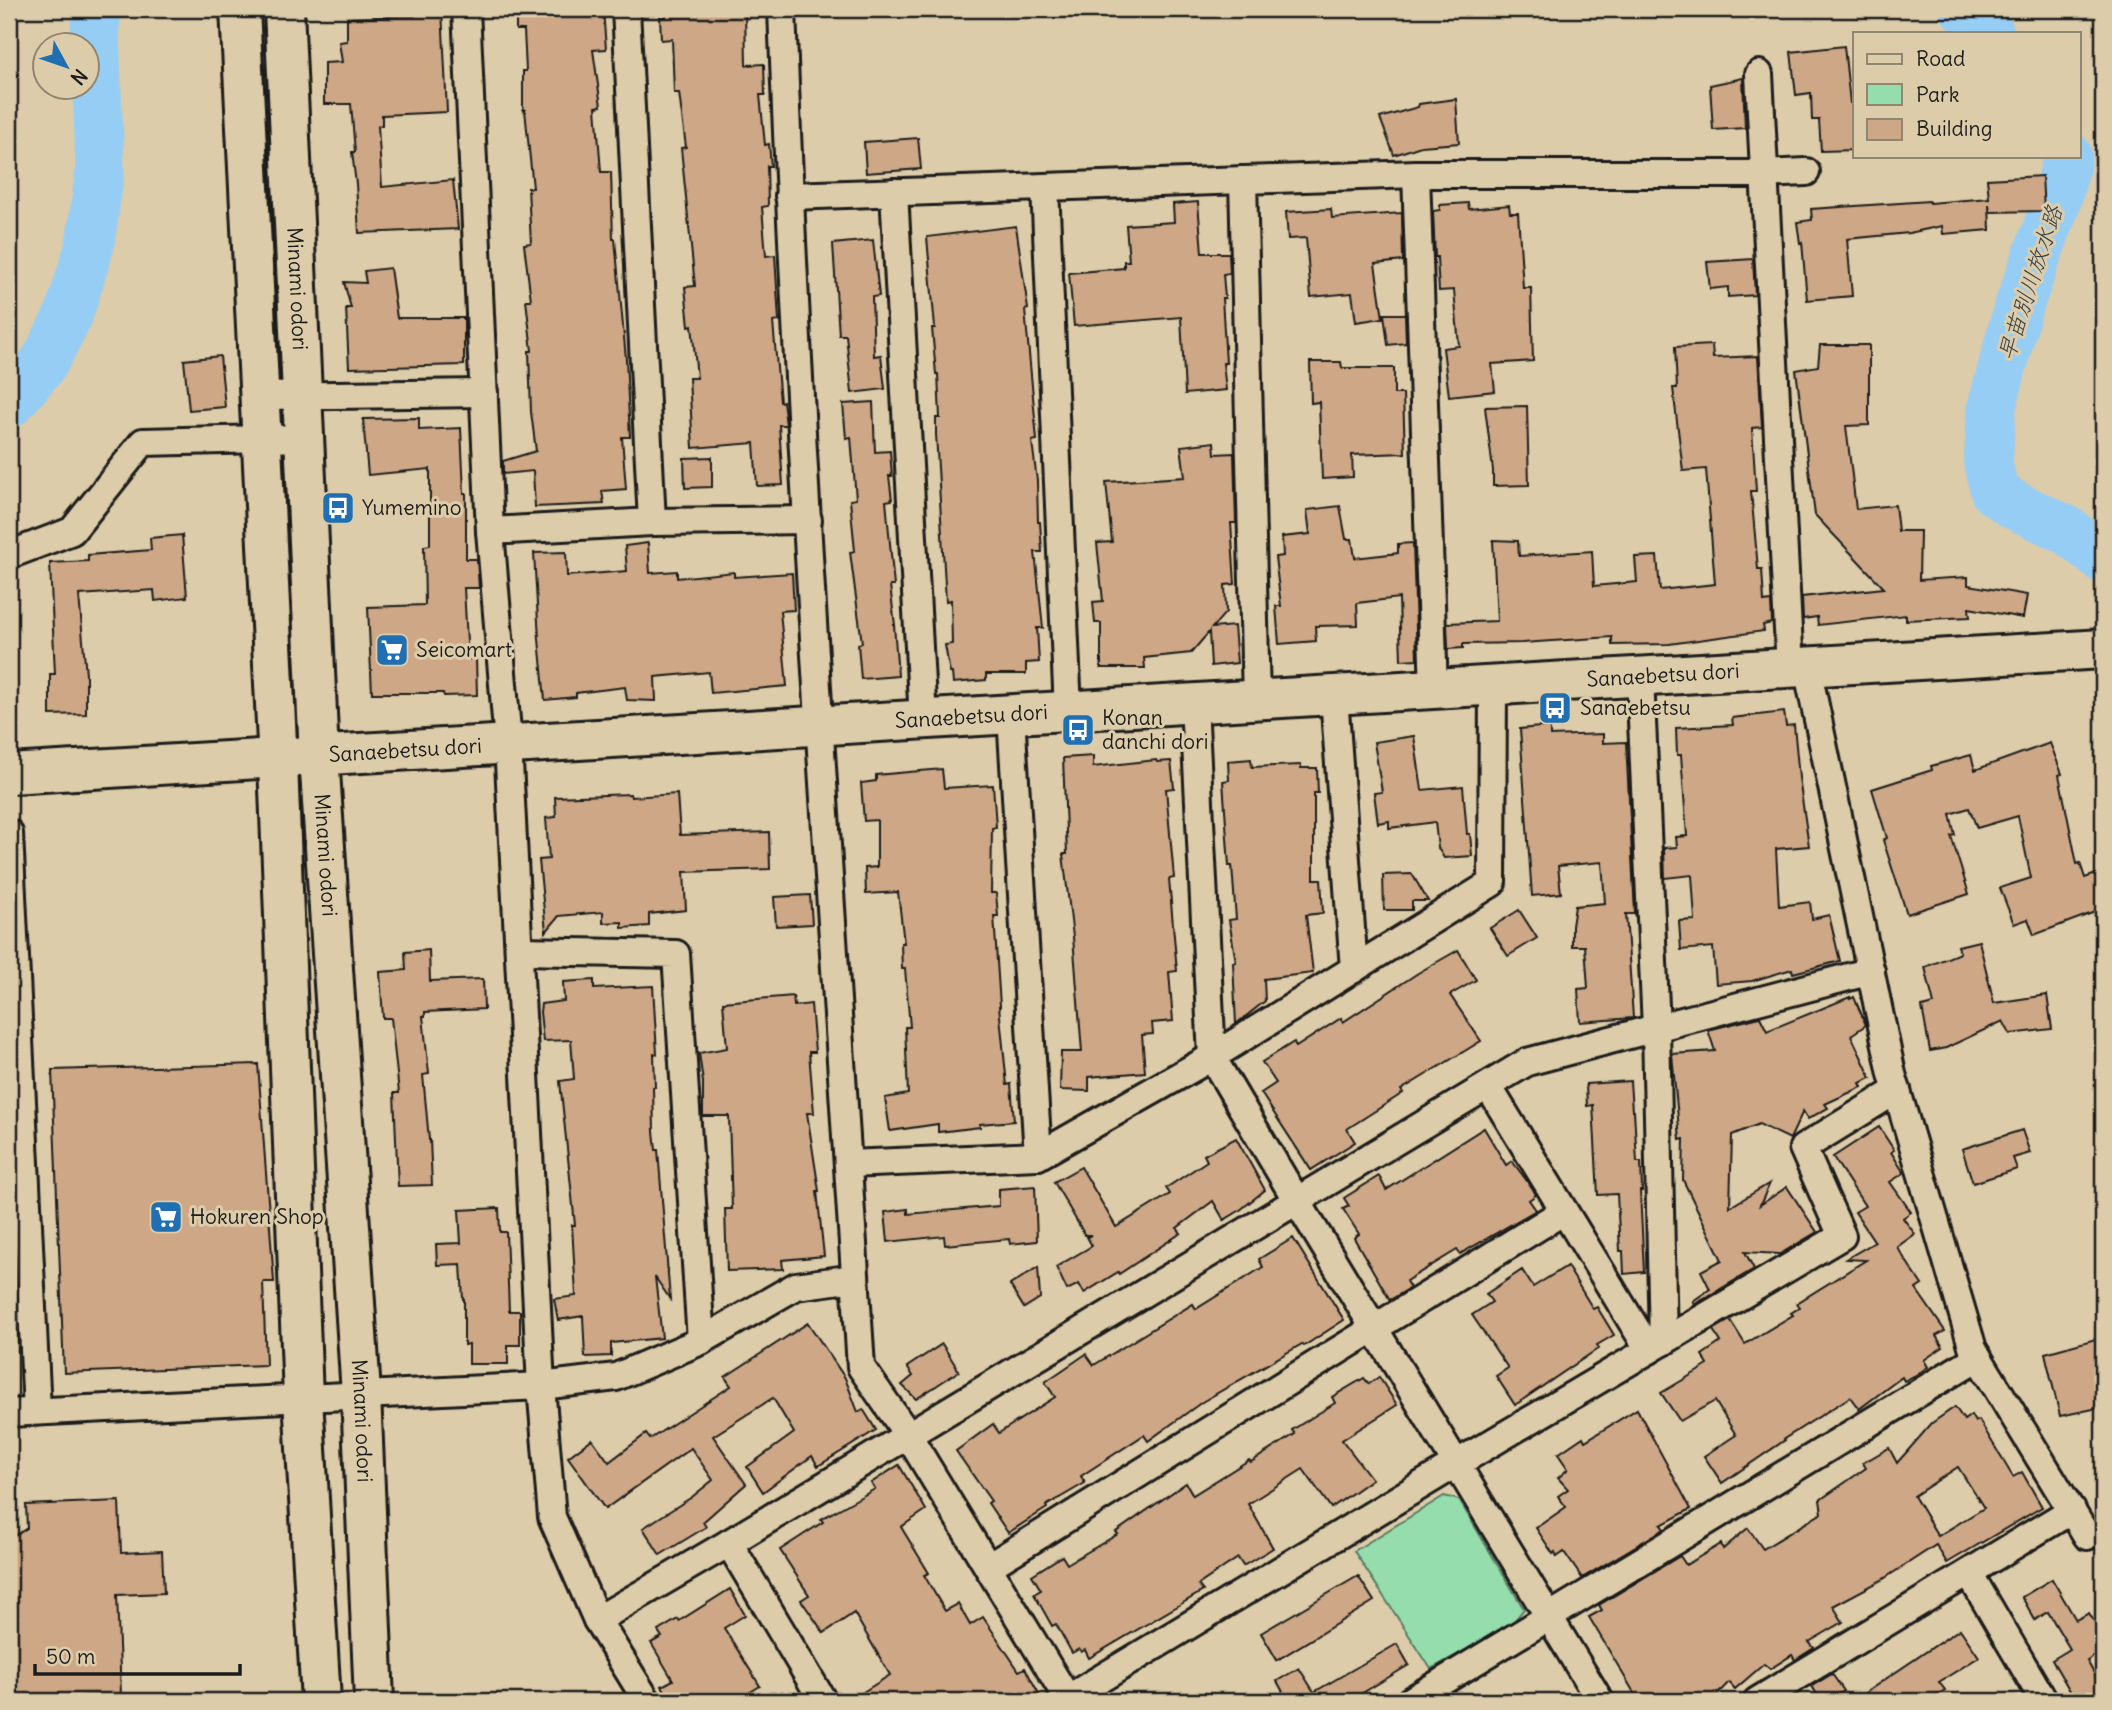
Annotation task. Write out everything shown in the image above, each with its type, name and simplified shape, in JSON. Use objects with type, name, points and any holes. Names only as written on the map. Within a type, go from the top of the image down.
[{"type":"main road","name":"Minami odori","points":[[240,9],[278,758],[303,1398],[321,1701]]},
{"type":"main road","name":"Minami odori","points":[[284,9],[319,756],[361,1394],[374,1701]]},
{"type":"main road","name":"Sanaebetsu dori","points":[[9,774],[2103,649]]},
{"type":"street","points":[[466,9],[490,531],[508,743],[541,1386],[552,1517],[597,1620],[647,1701]]},
{"type":"street","points":[[626,9],[652,522]]},
{"type":"street","points":[[782,9],[789,196],[861,1367],[908,1435],[1068,1700],[1456,1464],[1842,1236],[1803,1148],[1897,1090]]},
{"type":"street","points":[[1759,74],[1799,668],[1897,1090],[1973,1349],[2087,1536]]},
{"type":"street","points":[[789,196],[1416,174],[1806,172]]},
{"type":"street","points":[[1416,174],[1434,690]]},
{"type":"street","points":[[1243,180],[1256,700]]},
{"type":"street","points":[[1045,187],[1068,711]]},
{"type":"street","points":[[894,192],[923,720]]},
{"type":"street","points":[[260,396],[484,393]]},
{"type":"street","points":[[9,555],[72,531],[143,442],[304,438]]},
{"type":"street","points":[[490,531],[652,522],[808,520]]},
{"type":"street","points":[[1640,677],[1656,1028],[1656,1346]]},
{"type":"street","points":[[848,1164],[1038,1156],[1212,1057],[1492,883],[1493,686]]},
{"type":"street","points":[[1334,696],[1353,969]]},
{"type":"street","points":[[1194,704],[1212,1057],[1600,1701]]},
{"type":"street","points":[[1010,715],[1038,1156]]},
{"type":"street","points":[[9,832],[18,1206],[37,1411]]},
{"type":"street","points":[[520,951],[676,954],[701,1341]]},
{"type":"street","points":[[597,1620],[1527,1062],[1871,971]]},
{"type":"street","points":[[1488,1086],[1564,1211],[1656,1346]]},
{"type":"street","points":[[988,1567],[1564,1211]]},
{"type":"street","points":[[9,1413],[541,1386],[616,1377],[701,1341],[796,1286],[855,1278]]},
{"type":"street","points":[[1410,1701],[1978,1357]]},
{"type":"street","points":[[1757,1701],[2072,1510]]},
{"type":"street","points":[[729,1543],[823,1701]]},
{"type":"street","points":[[1969,1573],[2044,1701]]},
{"type":"green space","points":[[1444,1496],[1459,1500],[1524,1609],[1510,1626],[1431,1669],[1354,1551]]},
{"type":"building","points":[[414,9],[442,9],[447,112],[382,115],[382,125],[378,126],[382,187],[453,180],[458,229],[359,233],[351,104],[324,104],[324,63],[342,62],[339,42],[347,41],[347,18],[414,16]]},
{"type":"building","points":[[516,9],[603,9],[606,49],[593,50],[601,106],[596,107],[601,172],[611,172],[613,239],[626,359],[630,437],[622,437],[626,489],[602,491],[604,504],[535,507],[533,471],[503,474],[503,461],[536,451],[531,412],[529,351],[532,351],[526,300],[531,300],[524,244],[531,243],[528,188],[533,188],[525,110],[523,111],[523,71],[526,71],[524,30],[516,30]]},
{"type":"building","points":[[666,9],[745,9],[746,65],[764,64],[765,95],[760,95],[765,145],[769,144],[771,166],[767,166],[768,206],[762,207],[766,256],[775,255],[779,321],[773,322],[780,402],[783,401],[786,425],[779,425],[783,485],[757,486],[754,443],[693,448],[689,378],[697,378],[685,287],[695,286],[681,148],[686,147],[679,93],[674,93],[672,39],[661,40],[660,17],[666,17]]},
{"type":"building","points":[[1844,46],[1850,103],[1853,102],[1853,150],[1821,151],[1819,120],[1812,120],[1811,93],[1796,95],[1791,52]]},
{"type":"building","points":[[1743,78],[1745,128],[1713,130],[1710,85]]},
{"type":"building","points":[[1456,99],[1459,143],[1421,146],[1394,155],[1380,118],[1418,107],[1419,104]]},
{"type":"building","points":[[918,138],[921,169],[866,173],[864,142]]},
{"type":"building","points":[[2042,176],[2044,211],[1990,212],[1989,204],[1990,230],[1943,234],[1942,226],[1909,233],[1847,239],[1852,296],[1807,300],[1802,242],[1800,243],[1797,222],[1812,220],[1811,209],[1989,198],[1987,179]]},
{"type":"building","points":[[1198,202],[1202,253],[1229,253],[1230,273],[1223,274],[1225,298],[1222,298],[1226,390],[1185,394],[1181,317],[1074,326],[1069,273],[1124,268],[1124,261],[1129,261],[1126,225],[1174,222],[1173,204]]},
{"type":"building","points":[[1468,203],[1469,209],[1509,205],[1510,213],[1518,213],[1523,288],[1531,288],[1533,361],[1492,364],[1495,391],[1449,396],[1443,348],[1459,346],[1454,290],[1439,291],[1433,211],[1440,210],[1440,205]]},
{"type":"building","points":[[1331,209],[1332,218],[1402,213],[1403,261],[1375,264],[1383,318],[1356,322],[1352,293],[1311,297],[1306,238],[1288,239],[1286,212]]},
{"type":"building","points":[[1016,226],[1028,309],[1025,310],[1037,440],[1032,441],[1042,552],[1035,552],[1043,628],[1037,628],[1039,662],[1026,663],[1026,674],[986,674],[986,680],[953,683],[945,645],[952,644],[951,600],[946,601],[936,434],[936,418],[940,418],[938,374],[932,328],[935,328],[927,237]]},
{"type":"building","points":[[873,240],[879,296],[872,297],[874,356],[881,355],[885,389],[852,393],[846,335],[839,335],[833,244]]},
{"type":"building","points":[[1753,259],[1755,295],[1728,297],[1728,287],[1710,289],[1707,262]]},
{"type":"building","points":[[390,268],[397,318],[464,318],[464,365],[349,368],[346,308],[351,308],[344,282],[366,283],[364,271]]},
{"type":"building","points":[[1384,314],[1405,314],[1406,343],[1388,345]]},
{"type":"building","points":[[1712,345],[1713,358],[1758,356],[1762,427],[1752,428],[1756,491],[1751,491],[1758,569],[1762,569],[1764,602],[1771,601],[1772,623],[1763,625],[1764,631],[1669,644],[1612,645],[1612,637],[1463,644],[1463,648],[1448,649],[1447,623],[1497,621],[1493,540],[1518,541],[1519,556],[1592,551],[1594,586],[1637,582],[1635,557],[1657,556],[1660,590],[1715,584],[1706,469],[1683,471],[1673,388],[1677,388],[1675,347]]},
{"type":"building","points":[[1820,345],[1869,345],[1869,425],[1846,426],[1856,509],[1895,505],[1898,531],[1920,531],[1919,580],[1968,577],[1968,585],[2027,595],[2023,618],[1969,608],[1970,617],[1906,620],[1906,615],[1818,625],[1817,617],[1803,619],[1802,597],[1884,588],[1815,515],[1796,370],[1818,366]]},
{"type":"building","points":[[220,356],[225,407],[189,410],[184,360]]},
{"type":"building","points":[[1310,362],[1341,362],[1342,368],[1394,368],[1394,394],[1403,394],[1405,453],[1352,455],[1353,477],[1322,479],[1319,402],[1311,403]]},
{"type":"building","points":[[873,402],[875,452],[890,451],[892,500],[886,501],[894,586],[890,586],[898,676],[861,679],[858,644],[862,643],[850,552],[855,551],[850,500],[856,499],[851,437],[846,438],[843,404]]},
{"type":"building","points":[[1527,406],[1529,485],[1493,486],[1485,407]]},
{"type":"building","points":[[419,418],[419,430],[461,428],[466,493],[466,559],[477,559],[479,588],[464,588],[468,659],[476,659],[477,695],[372,693],[368,607],[425,605],[424,546],[430,545],[430,469],[368,475],[363,419]]},
{"type":"building","points":[[1214,442],[1215,454],[1234,453],[1236,523],[1231,523],[1235,584],[1225,585],[1226,612],[1212,628],[1234,626],[1237,663],[1211,666],[1209,632],[1191,653],[1144,658],[1145,668],[1101,668],[1101,623],[1095,623],[1093,602],[1103,601],[1097,543],[1112,542],[1106,482],[1185,477],[1181,446]]},
{"type":"building","points":[[712,457],[712,487],[685,488],[684,458]]},
{"type":"building","points":[[1340,506],[1346,539],[1352,539],[1355,558],[1398,553],[1398,544],[1413,543],[1417,659],[1401,660],[1399,598],[1357,603],[1358,625],[1315,626],[1316,641],[1279,644],[1276,606],[1281,606],[1275,557],[1283,556],[1282,537],[1310,534],[1307,510]]},
{"type":"building","points":[[182,535],[187,597],[155,601],[154,590],[79,595],[86,675],[86,714],[50,715],[50,674],[55,674],[50,563],[88,561],[88,555],[151,550],[150,538]]},
{"type":"building","points":[[648,543],[650,573],[677,571],[677,578],[734,572],[734,577],[792,573],[794,610],[780,611],[787,686],[711,693],[709,672],[655,677],[656,701],[627,700],[625,687],[545,700],[534,553],[566,552],[567,576],[627,571],[625,546]]},
{"type":"building","points":[[1784,712],[1786,726],[1794,725],[1809,846],[1776,849],[1779,906],[1810,902],[1812,919],[1829,915],[1840,961],[1793,973],[1792,969],[1752,981],[1716,984],[1713,947],[1681,950],[1679,921],[1695,920],[1692,875],[1665,878],[1664,848],[1677,847],[1676,837],[1687,836],[1681,755],[1677,755],[1676,728],[1733,725],[1732,718]]},
{"type":"building","points":[[1550,726],[1550,736],[1603,734],[1603,743],[1626,742],[1635,914],[1626,914],[1633,1018],[1580,1022],[1578,989],[1588,988],[1585,946],[1572,946],[1572,926],[1575,906],[1605,903],[1602,862],[1558,866],[1561,893],[1532,896],[1520,729]]},
{"type":"building","points":[[1414,736],[1422,790],[1463,786],[1467,834],[1470,834],[1472,856],[1444,858],[1438,848],[1435,822],[1389,828],[1389,821],[1378,823],[1374,793],[1382,792],[1374,742]]},
{"type":"building","points":[[2050,743],[2062,774],[2059,775],[2077,864],[2080,863],[2085,878],[2096,874],[2103,893],[2103,909],[2034,935],[2028,919],[2014,924],[2000,888],[2031,878],[2018,816],[1977,828],[1969,808],[1950,814],[1955,835],[1951,836],[1969,894],[1907,914],[1883,840],[1887,838],[1872,789],[1932,770],[1931,766],[1971,755],[1975,770]]},
{"type":"building","points":[[1093,756],[1093,767],[1156,760],[1171,761],[1174,788],[1166,789],[1174,878],[1169,879],[1177,971],[1169,972],[1173,1021],[1152,1023],[1153,1034],[1142,1035],[1145,1072],[1089,1077],[1089,1091],[1060,1090],[1061,1052],[1082,1052],[1063,854],[1067,854],[1063,758]]},
{"type":"building","points":[[1251,759],[1252,767],[1301,765],[1301,768],[1317,768],[1318,793],[1314,793],[1314,879],[1321,879],[1323,913],[1306,915],[1313,973],[1264,979],[1265,1001],[1236,1024],[1233,962],[1236,962],[1229,920],[1236,919],[1223,781],[1229,780],[1228,761]]},
{"type":"building","points":[[942,769],[944,788],[993,785],[996,827],[992,828],[991,893],[996,893],[998,916],[994,916],[999,1006],[1007,1085],[1011,1084],[1014,1121],[938,1132],[938,1124],[890,1131],[885,1098],[908,1094],[905,1027],[910,1027],[905,969],[902,969],[901,943],[904,943],[898,892],[866,894],[865,868],[877,867],[877,820],[864,821],[861,783],[876,781],[876,775]]},
{"type":"building","points":[[630,794],[631,797],[677,794],[680,835],[769,832],[770,869],[684,872],[686,910],[649,914],[649,926],[622,928],[622,922],[603,923],[603,912],[559,916],[546,932],[539,860],[549,859],[546,818],[556,817],[555,797]]},
{"type":"building","points":[[1412,874],[1428,901],[1412,901],[1412,910],[1384,910],[1383,875]]},
{"type":"building","points":[[810,895],[812,924],[776,926],[774,897]]},
{"type":"building","points":[[1519,910],[1537,938],[1508,956],[1490,928]]},
{"type":"building","points":[[1979,941],[1994,1003],[2047,995],[2052,1029],[2010,1034],[2003,1021],[1946,1048],[1930,1051],[1922,1007],[1934,1004],[1925,967],[1960,953],[1958,946]]},
{"type":"building","points":[[429,950],[430,981],[483,979],[484,1009],[425,1012],[423,1016],[429,1074],[423,1075],[432,1185],[398,1186],[394,1093],[399,1093],[391,1018],[383,1018],[380,972],[406,970],[405,952]]},
{"type":"building","points":[[1458,950],[1476,980],[1450,995],[1481,1041],[1401,1090],[1403,1093],[1347,1129],[1355,1142],[1311,1170],[1261,1093],[1276,1083],[1262,1062],[1294,1042],[1296,1047],[1341,1018],[1343,1022]]},
{"type":"building","points":[[594,980],[594,989],[653,986],[657,1054],[654,1054],[654,1131],[658,1150],[670,1299],[655,1277],[662,1338],[611,1343],[611,1356],[585,1357],[583,1316],[558,1320],[554,1299],[576,1296],[572,1225],[575,1225],[560,1081],[574,1079],[571,1040],[543,1041],[540,1012],[541,1004],[564,1001],[563,982]]},
{"type":"building","points":[[793,996],[794,1006],[811,1004],[815,1052],[809,1052],[814,1113],[807,1113],[819,1191],[824,1256],[782,1260],[783,1269],[727,1271],[725,1209],[732,1209],[729,1116],[703,1116],[703,1082],[699,1053],[727,1048],[723,1002]]},
{"type":"building","points":[[1854,997],[1866,1025],[1851,1035],[1871,1078],[1860,1083],[1862,1087],[1825,1104],[1828,1108],[1808,1119],[1803,1111],[1790,1139],[1759,1124],[1732,1135],[1730,1207],[1770,1183],[1760,1205],[1787,1187],[1817,1232],[1780,1254],[1745,1252],[1754,1269],[1695,1304],[1693,1301],[1710,1289],[1701,1271],[1722,1260],[1683,1180],[1684,1139],[1680,1140],[1672,1054],[1715,1051],[1708,1030],[1760,1017],[1767,1031]]},
{"type":"building","points":[[258,1064],[274,1282],[263,1282],[266,1365],[64,1373],[52,1070]]},
{"type":"building","points":[[1630,1081],[1637,1162],[1641,1162],[1644,1272],[1624,1274],[1617,1194],[1598,1195],[1593,1105],[1587,1106],[1586,1084]]},
{"type":"building","points":[[1879,1127],[1894,1150],[1891,1152],[1904,1173],[1890,1182],[1911,1212],[1903,1218],[1915,1234],[1897,1247],[1922,1285],[1916,1289],[1945,1331],[1936,1336],[1943,1347],[1924,1360],[1928,1367],[1914,1376],[1904,1381],[1902,1377],[1859,1409],[1850,1397],[1722,1483],[1704,1456],[1736,1435],[1715,1401],[1680,1421],[1661,1393],[1708,1365],[1702,1355],[1721,1342],[1713,1330],[1730,1320],[1745,1344],[1793,1315],[1791,1313],[1800,1307],[1797,1303],[1866,1260],[1846,1259],[1875,1242],[1855,1212],[1865,1206],[1833,1157]]},
{"type":"building","points":[[1484,1128],[1506,1165],[1512,1161],[1533,1189],[1536,1195],[1529,1200],[1536,1210],[1460,1254],[1457,1250],[1406,1281],[1410,1288],[1390,1300],[1354,1238],[1359,1234],[1343,1209],[1349,1206],[1344,1198],[1379,1176],[1386,1190]]},
{"type":"building","points":[[2022,1130],[2030,1153],[2013,1158],[2017,1169],[1973,1183],[1962,1149]]},
{"type":"building","points":[[1236,1138],[1265,1190],[1224,1220],[1213,1201],[1177,1228],[1181,1233],[1119,1274],[1118,1272],[1084,1293],[1079,1284],[1067,1290],[1056,1267],[1092,1246],[1087,1237],[1091,1235],[1085,1235],[1054,1182],[1081,1167],[1116,1227],[1170,1194],[1166,1188],[1207,1161],[1204,1155]]},
{"type":"building","points":[[1035,1186],[1037,1241],[1010,1244],[1009,1239],[945,1245],[944,1236],[888,1242],[885,1212],[908,1209],[908,1214],[999,1206],[999,1189]]},
{"type":"building","points":[[499,1208],[500,1232],[506,1232],[509,1311],[520,1311],[520,1345],[508,1345],[508,1364],[469,1364],[469,1344],[464,1345],[461,1264],[437,1265],[436,1244],[461,1243],[459,1210]]},
{"type":"building","points":[[1293,1238],[1344,1320],[1304,1346],[1302,1344],[1202,1402],[1148,1441],[1144,1435],[1081,1476],[1085,1483],[1008,1533],[988,1503],[991,1501],[956,1451],[993,1424],[999,1433],[1055,1397],[1045,1382],[1086,1354],[1094,1365],[1193,1304],[1196,1309],[1263,1267],[1259,1259]]},
{"type":"building","points":[[1567,1266],[1593,1309],[1597,1307],[1614,1335],[1515,1405],[1496,1376],[1508,1368],[1472,1315],[1492,1302],[1486,1294],[1522,1270],[1533,1287]]},
{"type":"building","points":[[1038,1267],[1040,1298],[1024,1308],[1010,1285]]},
{"type":"building","points":[[808,1323],[845,1378],[858,1412],[863,1409],[876,1430],[818,1466],[812,1456],[763,1492],[747,1467],[794,1433],[773,1398],[713,1436],[746,1484],[703,1522],[706,1527],[660,1555],[643,1528],[692,1497],[713,1480],[691,1448],[605,1509],[568,1457],[592,1439],[609,1462],[646,1434],[650,1439],[731,1386],[725,1377]]},
{"type":"building","points":[[2103,1337],[2103,1407],[2060,1416],[2045,1353]]},
{"type":"building","points":[[942,1344],[959,1371],[916,1399],[902,1385],[913,1376],[907,1367]]},
{"type":"building","points":[[1379,1377],[1397,1405],[1342,1440],[1372,1479],[1331,1508],[1303,1469],[1248,1504],[1273,1548],[1243,1566],[1238,1558],[1198,1585],[1203,1591],[1089,1658],[1085,1650],[1081,1652],[1079,1649],[1072,1653],[1056,1624],[1052,1626],[1034,1594],[1041,1590],[1032,1575],[1062,1556],[1067,1564],[1118,1534],[1116,1532],[1186,1483],[1193,1495],[1249,1460],[1251,1462],[1295,1434],[1292,1430],[1335,1403],[1332,1397],[1364,1378],[1369,1384]]},
{"type":"building","points":[[1955,1407],[1964,1420],[1971,1415],[1975,1422],[1979,1420],[2013,1477],[2022,1472],[2042,1507],[1947,1563],[1936,1545],[1882,1580],[1833,1606],[1843,1622],[1809,1642],[1814,1648],[1795,1660],[1792,1655],[1770,1669],[1764,1664],[1735,1689],[1729,1682],[1711,1701],[1639,1701],[1589,1617],[1602,1610],[1599,1605],[1680,1556],[1686,1565],[1721,1544],[1723,1549],[1748,1528],[1763,1549],[1822,1513],[1820,1500],[1866,1468],[1863,1463],[1889,1448],[1897,1463],[1932,1423]],"holes":[[[1958,1467],[1984,1508],[1938,1536],[1914,1496]]]},
{"type":"building","points":[[1637,1409],[1691,1509],[1661,1525],[1664,1529],[1582,1578],[1564,1552],[1557,1557],[1555,1552],[1553,1554],[1536,1528],[1566,1507],[1558,1496],[1568,1489],[1558,1478],[1568,1469],[1558,1454],[1583,1437],[1585,1441]]},
{"type":"building","points":[[899,1465],[926,1510],[901,1527],[929,1573],[924,1575],[945,1611],[958,1604],[970,1625],[983,1617],[1019,1671],[1025,1668],[1043,1701],[849,1701],[890,1675],[854,1613],[824,1633],[801,1600],[809,1595],[780,1550],[823,1522],[821,1519],[875,1489],[871,1483]]},
{"type":"building","points":[[119,1501],[121,1553],[162,1551],[164,1593],[117,1595],[121,1695],[9,1701],[9,1540],[27,1528],[26,1505]]},
{"type":"building","points":[[1358,1576],[1374,1601],[1277,1660],[1261,1633]]},
{"type":"building","points":[[2052,1579],[2076,1620],[2089,1613],[2103,1636],[2103,1651],[2087,1661],[2103,1689],[2103,1701],[2076,1701],[2052,1660],[2070,1649],[2048,1612],[2035,1620],[2022,1597]]},
{"type":"building","points":[[730,1589],[745,1615],[724,1628],[760,1686],[736,1701],[671,1701],[662,1686],[673,1680],[651,1643],[662,1637],[658,1631]]},
{"type":"building","points":[[1960,1629],[1979,1657],[1939,1682],[1945,1690],[1928,1701],[1853,1701]]},
{"type":"building","points":[[1397,1644],[1409,1665],[1349,1701],[1288,1701],[1277,1681],[1299,1668],[1314,1692]]},
{"type":"building","points":[[1832,1674],[1844,1691],[1828,1701],[1821,1701],[1812,1686]]},
{"type":"waterway","name":"早苗別川放水路","points":[[9,404],[44,363],[69,314],[90,245],[100,170],[95,29],[97,9]]},
{"type":"waterway","name":"早苗別川放水路","points":[[1964,9],[1974,15],[1989,32]]},
{"type":"waterway","name":"早苗別川放水路","points":[[2068,158],[2056,204],[2017,311],[1992,407],[1988,464],[1995,492],[2014,505],[2067,530],[2103,559]]},
{"type":"place","name":"Yumemino","points":[[338,508]]},
{"type":"place","name":"Seicomart","points":[[392,650]]},
{"type":"place","name":"Sanaebetsu","points":[[1555,708]]},
{"type":"place","name":"Konan danchi dori","points":[[1078,730]]},
{"type":"place","name":"Hokuren Shop","points":[[166,1217]]}]
